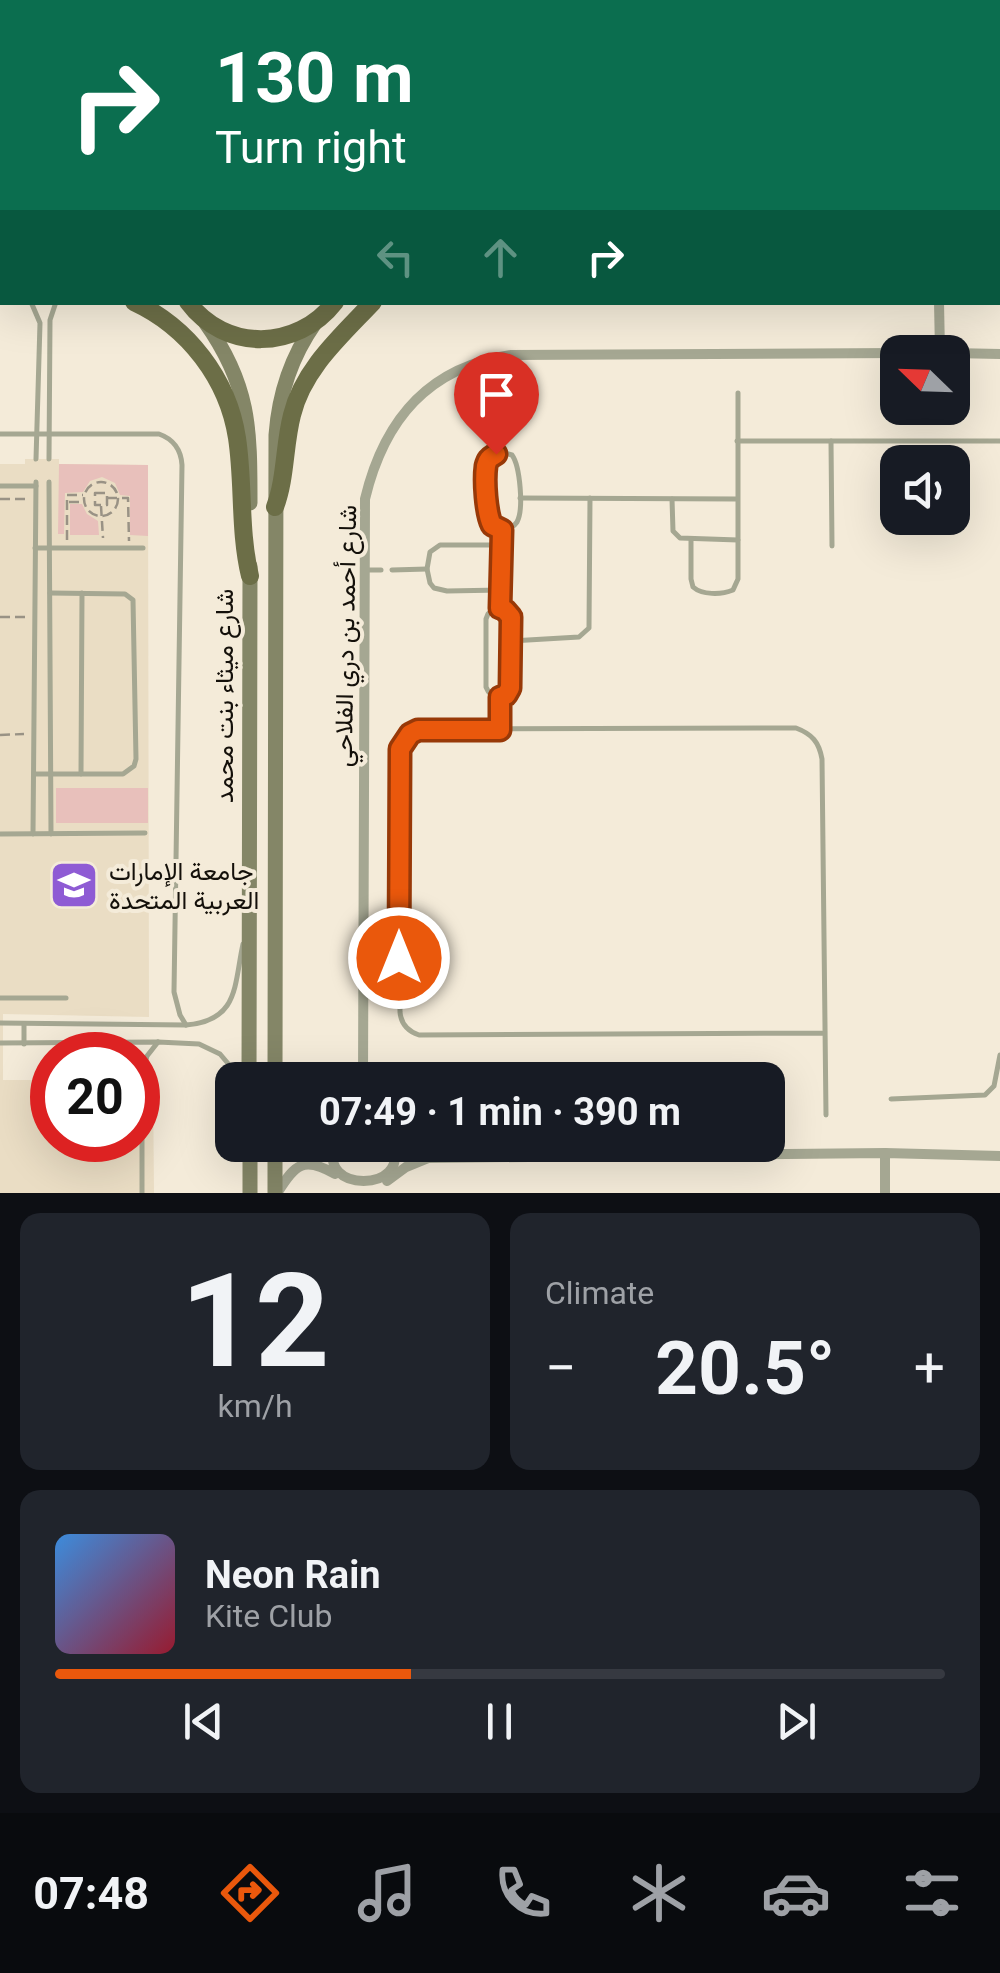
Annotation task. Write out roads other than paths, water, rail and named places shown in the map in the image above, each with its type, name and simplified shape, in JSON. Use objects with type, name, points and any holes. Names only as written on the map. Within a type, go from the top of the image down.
[{"type":"main road","points":[[140,305],[161,316],[187,339],[214,373],[228,403],[238,440],[243,545],[250,576]]},
{"type":"main road","points":[[192,310],[226,334],[248,340],[272,340],[295,334],[316,322],[332,305]]},
{"type":"main road","points":[[275,508],[284,478],[291,419],[303,385],[323,356],[370,305]]},
{"type":"main road","name":"شارع ميثاء بنت محمد","points":[[192,310],[232,368],[250,435],[249,1062]]},
{"type":"main road","name":"شارع ميثاء بنت محمد","points":[[275,1062],[276,436],[280,400],[290,367],[316,322]]},
{"type":"main road","points":[[250,1162],[250,1193]]},
{"type":"main road","points":[[275,1162],[276,1193]]},
{"type":"street","points":[[939,305],[940,335]]},
{"type":"street","points":[[970,353],[1000,354]]},
{"type":"street","name":"شارع أحمد بن دري الفلاحي","points":[[363,1062],[365,499],[380,449],[393,426],[438,380],[473,363],[511,355],[880,354]]},
{"type":"street","points":[[885,1154],[885,1193]]},
{"type":"street","points":[[785,1155],[1000,1156]]},
{"type":"street","points":[[335,1162],[339,1178],[350,1192]]},
{"type":"street","points":[[381,1186],[395,1162]]},
{"type":"street","points":[[276,1193],[288,1175],[301,1165],[317,1165],[360,1190],[381,1186],[417,1162]]},
{"type":"lane","points":[[33,305],[40,324],[36,459]]},
{"type":"lane","points":[[49,459],[50,320],[55,305]]},
{"type":"lane","points":[[691,540],[693,587],[700,592],[732,590],[737,583],[738,393]]},
{"type":"lane","points":[[0,434],[159,434],[171,440],[182,458],[174,992],[186,1025]]},
{"type":"lane","points":[[737,441],[1000,441]]},
{"type":"lane","points":[[831,441],[832,546]]},
{"type":"lane","points":[[502,452],[516,460],[520,498],[517,522],[502,530],[492,525],[487,515],[486,466],[491,456],[502,452]]},
{"type":"lane","points":[[49,482],[51,834]]},
{"type":"lane","points":[[0,486],[36,484],[33,834]]},
{"type":"lane","points":[[520,498],[737,499]]},
{"type":"lane","points":[[512,640],[579,637],[589,628],[590,498]]},
{"type":"lane","points":[[672,499],[673,531],[680,538],[738,540]]},
{"type":"lane","points":[[500,608],[502,530]]},
{"type":"lane","points":[[501,590],[440,590],[430,583],[427,569],[430,552],[440,545],[502,544]]},
{"type":"lane","points":[[35,548],[143,548]]},
{"type":"lane","points":[[392,570],[427,569]]},
{"type":"lane","points":[[364,570],[381,570]]},
{"type":"lane","points":[[34,774],[122,774],[136,760],[133,600],[126,594],[50,593]]},
{"type":"lane","points":[[81,774],[82,593]]},
{"type":"lane","points":[[500,608],[511,617],[512,640],[510,688],[500,697],[490,694],[486,687],[486,619],[491,610],[500,608]]},
{"type":"lane","points":[[500,697],[500,730]]},
{"type":"lane","points":[[824,1033],[418,1035],[407,1029],[400,1018],[399,931],[399,758],[404,741],[410,734],[427,729],[796,728],[814,738],[822,758],[826,1115]]},
{"type":"lane","points":[[0,834],[145,833]]},
{"type":"lane","points":[[0,1024],[186,1025],[210,1021],[230,1002],[249,922]]},
{"type":"lane","points":[[363,930],[399,931]]},
{"type":"lane","points":[[0,998],[66,998]]},
{"type":"lane","points":[[24,1024],[24,1044]]},
{"type":"lane","points":[[160,1042],[213,1048],[227,1062]]},
{"type":"lane","points":[[0,1044],[30,1044]]},
{"type":"lane","points":[[891,1099],[985,1095],[994,1086],[1000,1055]]},
{"type":"lane","points":[[142,1162],[142,1193]]},
{"type":"place","name":"جامعة الإمارات العربية المتحدة","points":[[74,885]]}]
